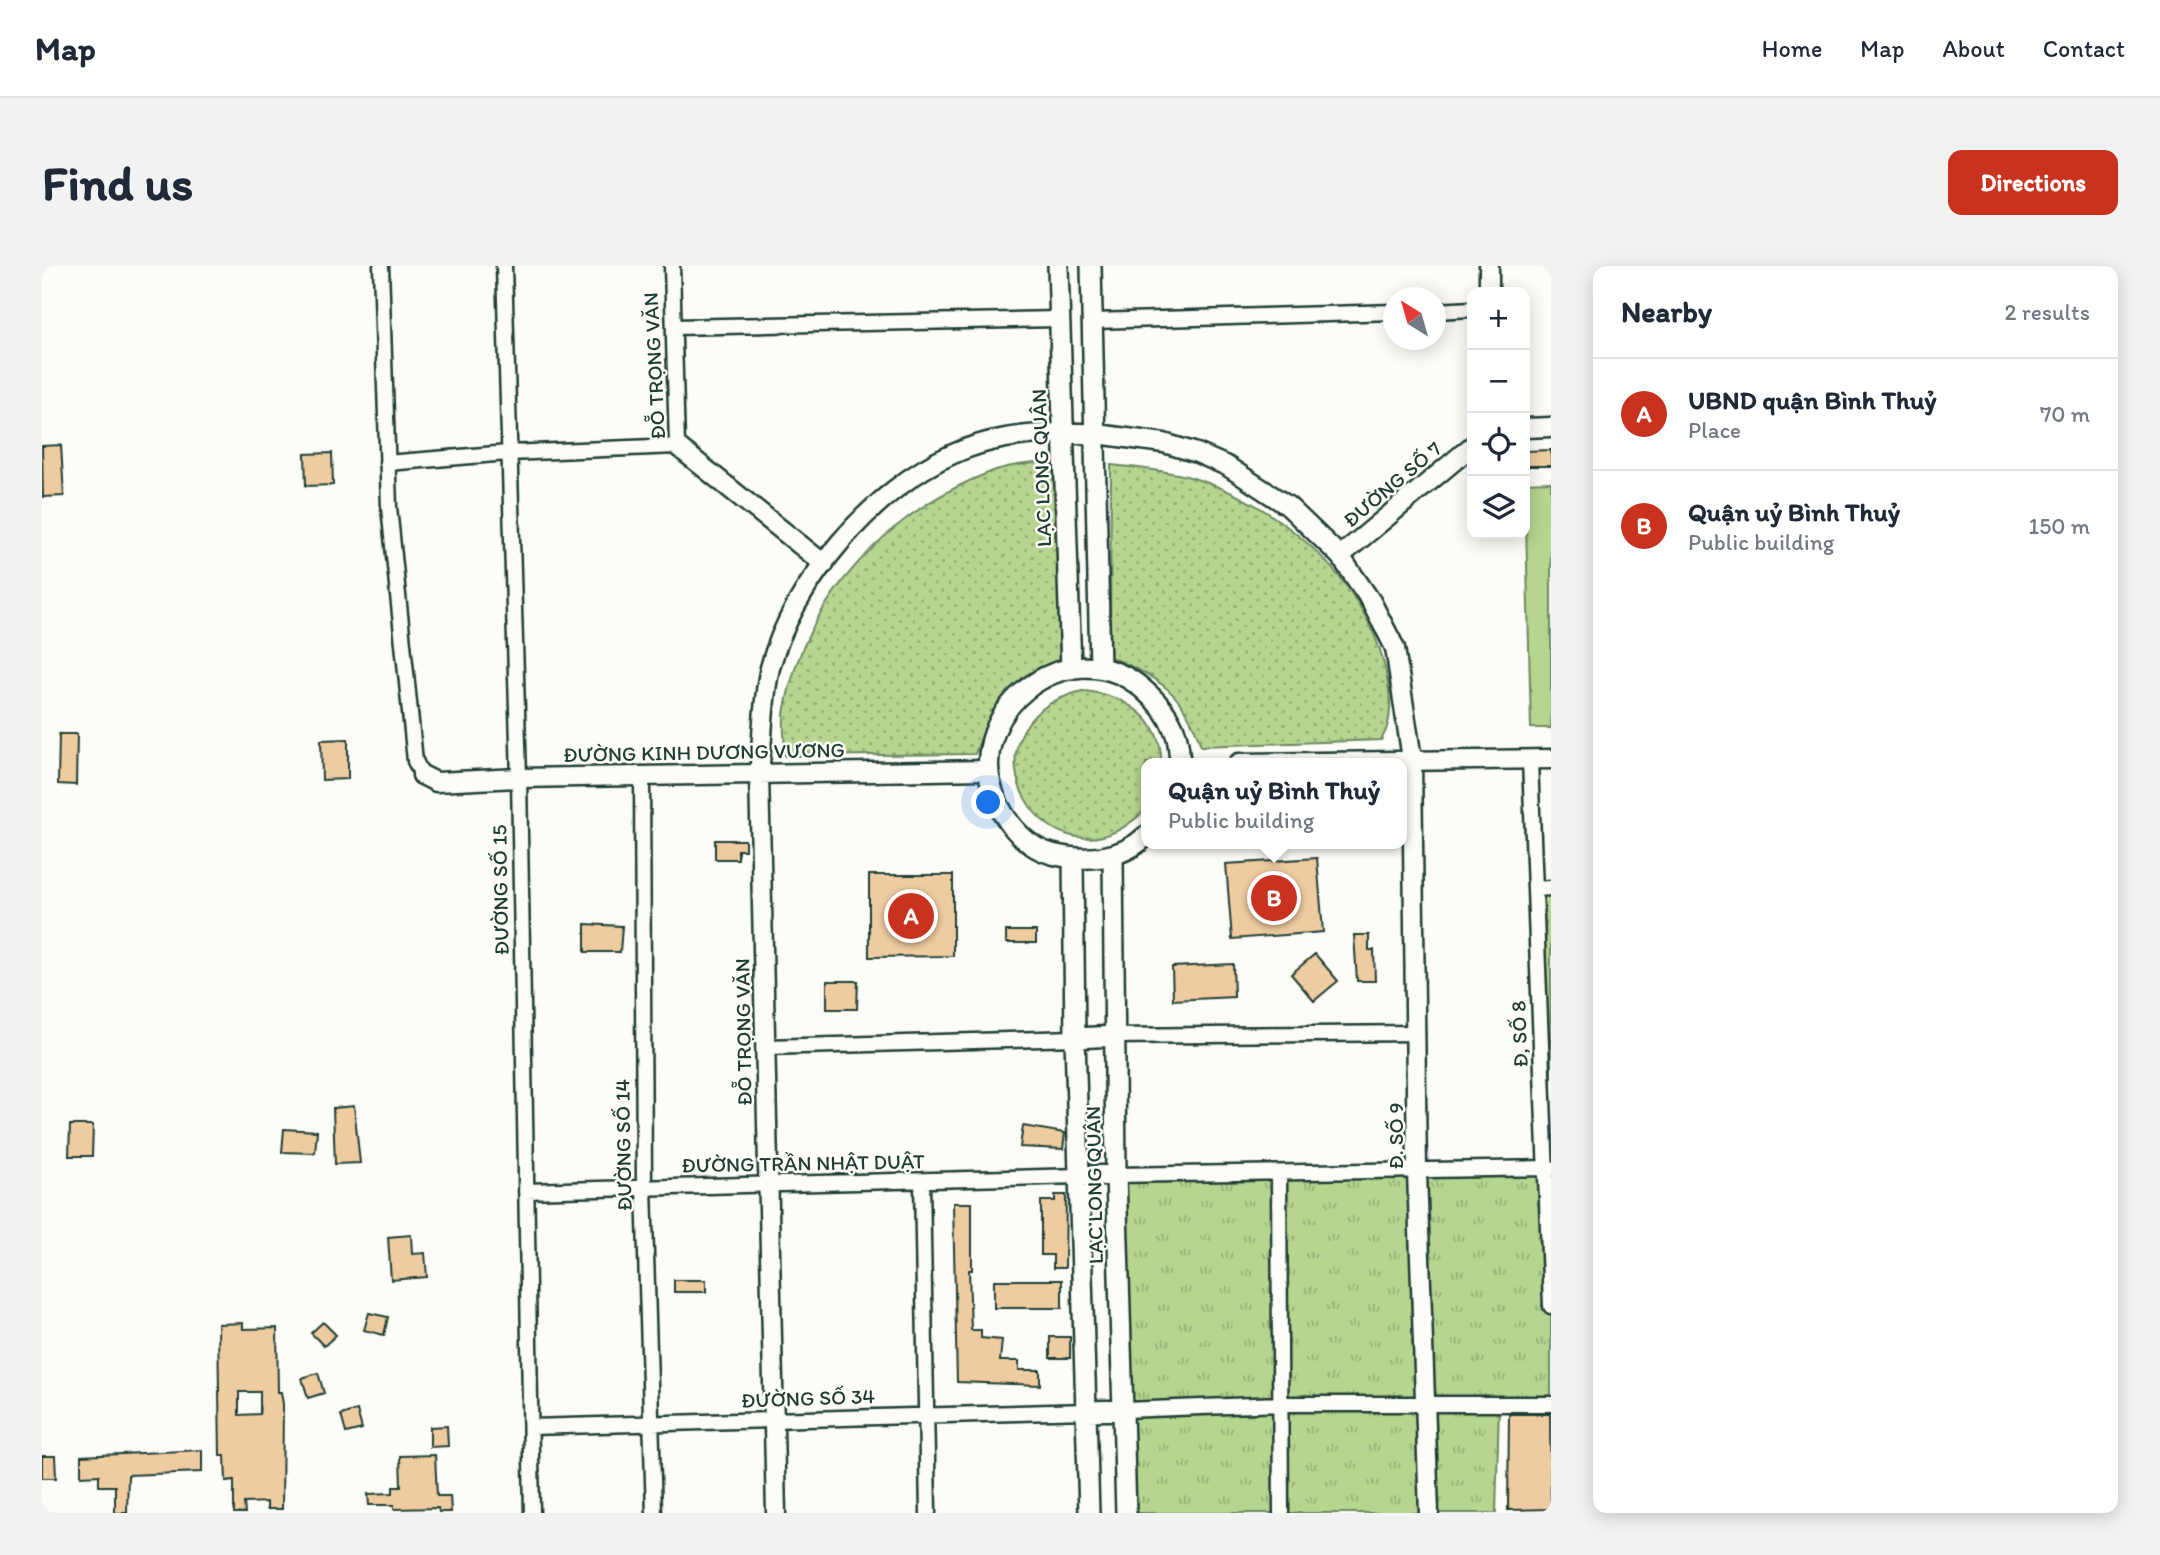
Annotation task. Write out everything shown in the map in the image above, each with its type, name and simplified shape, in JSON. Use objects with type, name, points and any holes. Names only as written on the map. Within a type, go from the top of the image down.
[{"type":"main road","name":"LẠC LONG QUÂN","points":[[1058,266],[1071,668]]},
{"type":"main road","points":[[1091,266],[1097,433],[1100,667]]},
{"type":"main road","points":[[1062,433],[1097,433]]},
{"type":"main road","points":[[1141,839],[1113,855],[1073,859],[1047,853],[1024,839],[1006,820],[994,796],[988,770],[991,742],[1002,715],[1020,693],[1044,677],[1071,668],[1100,667],[1121,673],[1136,682],[1160,704],[1175,732],[1180,758]]},
{"type":"main road","name":"LẠC LONG QUÂN","points":[[1113,855],[1116,1175],[1126,1513]]},
{"type":"main road","name":"LẠC LONG QUÂN","points":[[1073,859],[1075,1038],[1089,1513]]},
{"type":"main road","points":[[1075,1038],[1115,1035]]},
{"type":"main road","points":[[1080,1176],[1116,1175]]},
{"type":"main road","points":[[1087,1411],[1124,1410]]},
{"type":"street","points":[[381,266],[389,507],[415,761],[422,775]]},
{"type":"street","name":"ĐƯỜNG SỐ 15","points":[[504,266],[519,778],[532,1513]]},
{"type":"street","name":"ĐỖ TRỌNG VĂN","points":[[673,266],[677,446],[824,564]]},
{"type":"street","points":[[1489,266],[1489,287]]},
{"type":"street","points":[[1446,310],[1467,309]]},
{"type":"street","points":[[1093,321],[1383,312]]},
{"type":"street","points":[[674,327],[1059,319]]},
{"type":"street","points":[[1530,428],[1551,427]]},
{"type":"street","name":"ĐỖ TRỌNG VĂN","points":[[776,1513],[759,774],[770,668],[794,612],[824,564],[863,516],[908,481],[952,454],[998,439],[1062,433]]},
{"type":"street","name":"Đ. SỐ 9","points":[[1097,433],[1164,443],[1227,466],[1288,506],[1340,556],[1371,601],[1395,648],[1412,759],[1418,1172],[1429,1513]]},
{"type":"street","points":[[387,463],[508,453],[677,446]]},
{"type":"street","name":"ĐƯỜNG SỐ 7","points":[[1340,556],[1467,450]]},
{"type":"street","points":[[1407,759],[1551,759]]},
{"type":"street","name":"Đ, SỐ 8","points":[[1530,760],[1535,888],[1545,1024],[1551,1306]]},
{"type":"street","name":"ĐƯỜNG KINH DƯƠNG VƯƠNG","points":[[422,775],[436,782],[519,778],[988,770]]},
{"type":"street","name":"ĐƯỜNG SỐ 14","points":[[642,776],[644,1188],[654,1513]]},
{"type":"street","points":[[1535,888],[1551,888]]},
{"type":"street","points":[[1115,1035],[1418,1033]]},
{"type":"street","points":[[767,1046],[1075,1038]]},
{"type":"street","points":[[1116,1175],[1279,1175],[1548,1169]]},
{"type":"street","points":[[1279,1175],[1281,1513]]},
{"type":"street","name":"ĐƯỜNG TRẦN NHẬT DUẬT","points":[[526,1191],[1080,1176]]},
{"type":"street","points":[[922,1181],[928,1513]]},
{"type":"street","points":[[1124,1410],[1281,1404],[1551,1404]]},
{"type":"street","name":"ĐƯỜNG SỐ 34","points":[[531,1427],[1087,1411]]},
{"type":"green space","points":[[1043,462],[1055,467],[1060,661],[1028,677],[1005,696],[989,721],[975,754],[785,756],[784,714],[796,667],[812,629],[833,594],[859,562],[889,533],[922,508],[958,487],[1001,468]]},
{"type":"green space","points":[[1111,465],[1190,477],[1223,489],[1285,525],[1313,548],[1358,604],[1374,635],[1385,668],[1390,696],[1390,714],[1381,740],[1201,746],[1186,713],[1168,689],[1142,672],[1110,657]]},
{"type":"green space","points":[[1551,482],[1551,728],[1531,728],[1526,539],[1530,539],[1530,483]]},
{"type":"green space","points":[[1082,691],[1112,697],[1125,703],[1147,721],[1155,733],[1161,758],[1141,758],[1141,812],[1110,834],[1076,837],[1047,824],[1026,800],[1016,770],[1020,738],[1041,710]]},
{"type":"green space","points":[[1540,893],[1551,893],[1551,1403],[1499,1406],[1496,1513],[1126,1513],[1116,1175],[1544,1169]]},
{"type":"building","points":[[61,445],[64,496],[43,497],[42,446]]},
{"type":"building","points":[[1551,450],[1551,466],[1530,466],[1530,451]]},
{"type":"building","points":[[332,453],[333,485],[306,486],[305,454]]},
{"type":"building","points":[[59,734],[77,734],[76,785],[58,784]]},
{"type":"building","points":[[348,739],[348,779],[322,780],[321,740]]},
{"type":"building","points":[[715,840],[745,840],[745,850],[738,850],[738,859],[715,859]]},
{"type":"building","points":[[1317,858],[1323,932],[1232,939],[1226,864]]},
{"type":"building","points":[[869,875],[953,875],[953,956],[869,957]]},
{"type":"building","points":[[585,924],[622,926],[620,952],[585,952]]},
{"type":"building","points":[[1006,931],[1036,931],[1036,943],[1006,943]]},
{"type":"building","points":[[1354,935],[1369,935],[1369,950],[1374,950],[1375,981],[1357,981]]},
{"type":"building","points":[[1315,954],[1338,981],[1314,1001],[1291,974]]},
{"type":"building","points":[[1233,964],[1234,997],[1173,1000],[1172,967]]},
{"type":"building","points":[[827,981],[858,981],[857,1009],[827,1009]]},
{"type":"building","points":[[354,1106],[360,1163],[335,1164],[333,1108]]},
{"type":"building","points":[[70,1125],[93,1125],[92,1156],[69,1156]]},
{"type":"building","points":[[1023,1126],[1065,1133],[1063,1149],[1020,1147]]},
{"type":"building","points":[[284,1129],[317,1131],[315,1153],[282,1152]]},
{"type":"building","points":[[1055,1195],[1066,1195],[1065,1268],[1053,1268],[1053,1255],[1041,1255],[1041,1201],[1055,1201]]},
{"type":"building","points":[[953,1203],[972,1203],[972,1270],[969,1270],[971,1330],[981,1330],[981,1338],[1002,1340],[1000,1361],[1019,1361],[1019,1370],[1040,1370],[1040,1385],[957,1382]]},
{"type":"building","points":[[411,1235],[412,1254],[425,1253],[427,1277],[391,1280],[388,1237]]},
{"type":"building","points":[[674,1280],[706,1280],[706,1292],[674,1292]]},
{"type":"building","points":[[994,1280],[1062,1280],[1062,1308],[994,1308]]},
{"type":"building","points":[[369,1313],[388,1317],[384,1335],[364,1330]]},
{"type":"building","points":[[323,1322],[336,1335],[324,1346],[311,1333]]},
{"type":"building","points":[[243,1323],[243,1329],[277,1328],[278,1392],[281,1392],[283,1404],[282,1509],[267,1509],[267,1502],[244,1503],[245,1513],[234,1513],[234,1480],[226,1481],[225,1455],[220,1455],[218,1324]],"holes":[[[239,1392],[260,1392],[260,1414],[239,1415]]]},
{"type":"building","points":[[1050,1337],[1070,1337],[1070,1358],[1050,1358]]},
{"type":"building","points":[[318,1373],[324,1393],[308,1398],[302,1378]]},
{"type":"building","points":[[357,1410],[362,1429],[346,1433],[341,1415]]},
{"type":"building","points":[[1509,1414],[1550,1414],[1551,1509],[1508,1510]]},
{"type":"building","points":[[447,1426],[448,1446],[430,1447],[430,1427]]},
{"type":"building","points":[[202,1450],[202,1472],[128,1475],[127,1513],[115,1513],[115,1486],[99,1486],[99,1475],[81,1476],[81,1456]]},
{"type":"building","points":[[435,1455],[437,1496],[450,1496],[451,1512],[439,1512],[438,1508],[394,1509],[394,1505],[369,1505],[368,1494],[393,1493],[393,1487],[401,1487],[400,1456]]},
{"type":"building","points":[[42,1456],[55,1456],[56,1478],[42,1478]]},
{"type":"place","name":"Quận uỷ Bình Thuỷ","points":[[1274,898]]},
{"type":"place","name":"UBND quận Bình Thuỷ","points":[[911,916]]}]
